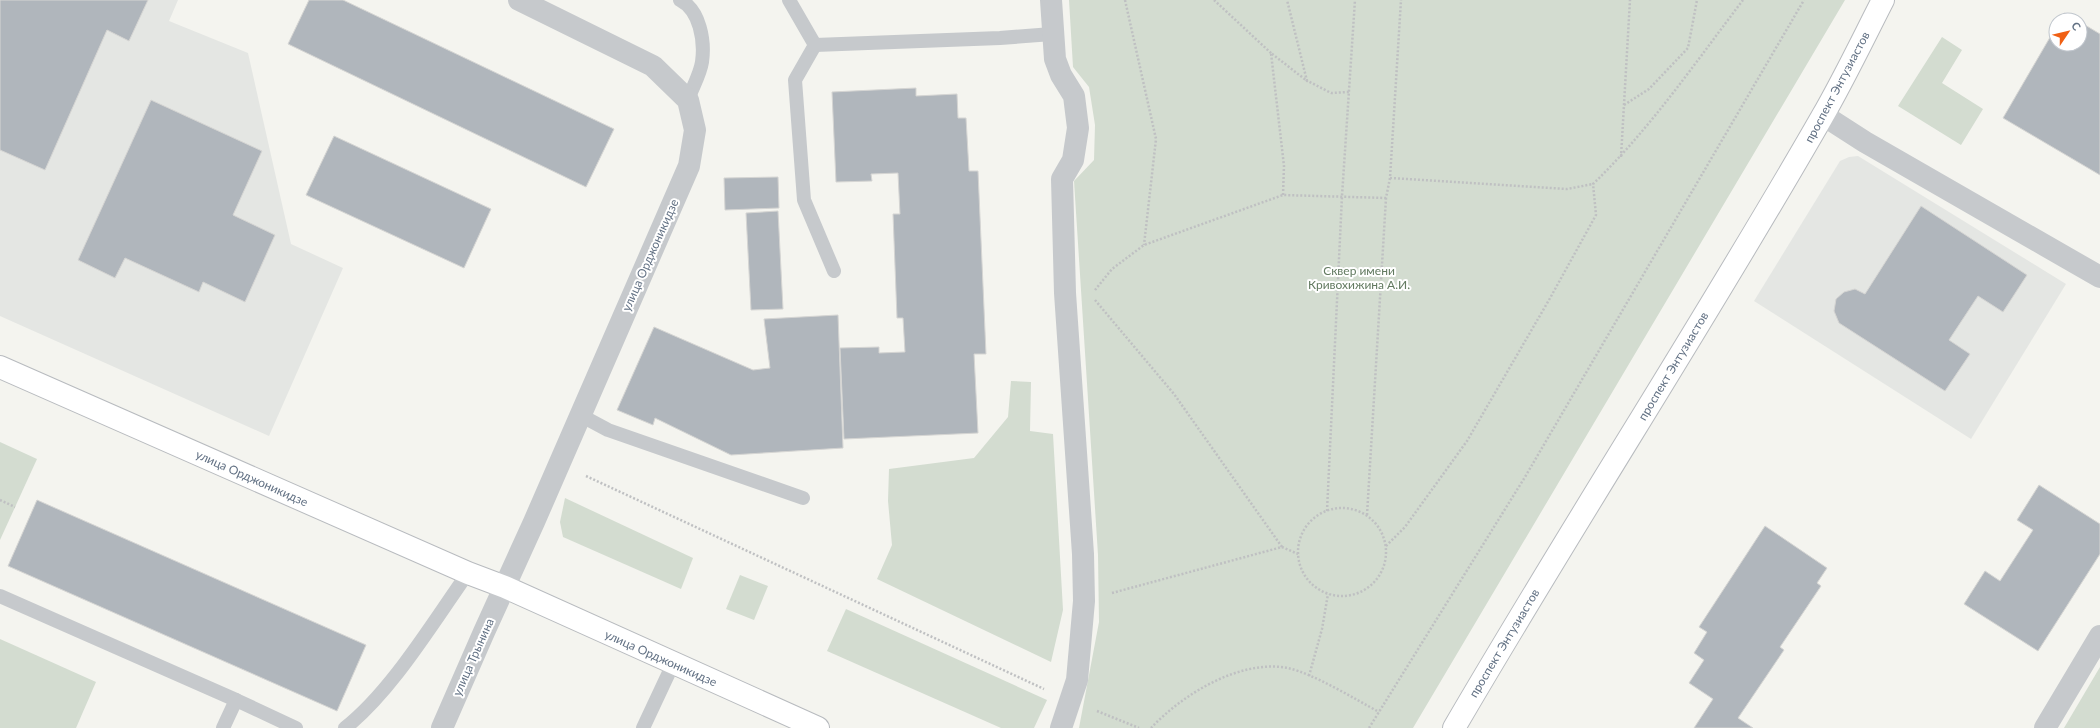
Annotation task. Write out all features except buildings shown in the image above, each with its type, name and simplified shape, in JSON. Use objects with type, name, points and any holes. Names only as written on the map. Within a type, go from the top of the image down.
[{"type":"main road","name":"проспект Энтузиастов","points":[[1454,728],[1507,638],[1643,417],[1823,115],[1883,0]]},
{"type":"main road","name":"улица Орджоникидзе","points":[[0,367],[468,573],[505,587],[673,664],[818,728]]},
{"type":"street","points":[[519,0],[653,66],[688,100]]},
{"type":"street","points":[[1051,0],[1052,34],[1055,59],[1061,75],[1074,96],[1078,128],[1073,160],[1062,179],[1065,293],[1083,554],[1084,601],[1077,680],[1061,728]]},
{"type":"street","name":"улица Орджоникидзе","points":[[505,587],[689,166],[695,130],[688,100]]},
{"type":"street","points":[[1823,115],[1865,142],[2100,277]]},
{"type":"street","name":"улица Трынина","points":[[442,728],[505,587]]},
{"type":"street","points":[[2045,728],[2100,636]]},
{"type":"lane","points":[[680,0],[689,5],[702,33],[702,63],[688,100]]},
{"type":"lane","points":[[789,0],[815,45]]},
{"type":"lane","points":[[815,45],[1000,38],[1052,34]]},
{"type":"lane","points":[[815,45],[794,80],[804,200],[834,271]]},
{"type":"lane","points":[[580,415],[608,430],[803,498]]},
{"type":"lane","points":[[345,728],[363,713],[399,669],[468,573]]},
{"type":"lane","points":[[0,596],[296,728]]},
{"type":"lane","points":[[643,728],[673,664]]},
{"type":"lane","points":[[223,728],[236,700]]},
{"type":"path","points":[[1125,0],[1156,139],[1144,245]]},
{"type":"path","points":[[1214,0],[1271,53],[1307,81],[1331,93],[1349,92]]},
{"type":"path","points":[[1287,0],[1307,81]]},
{"type":"path","points":[[1327,511],[1342,196],[1355,0]]},
{"type":"path","points":[[1367,515],[1386,198],[1390,178],[1401,0]]},
{"type":"path","points":[[1621,158],[1630,0]]},
{"type":"path","points":[[1623,105],[1649,89],[1688,48],[1697,0]]},
{"type":"path","points":[[1390,178],[1567,189],[1593,184],[1621,158],[1743,0]]},
{"type":"path","points":[[1369,728],[1525,477],[1804,0]]},
{"type":"path","points":[[1271,53],[1284,166],[1283,195]]},
{"type":"path","points":[[1386,546],[1405,527],[1467,441],[1549,300],[1596,216],[1593,184]]},
{"type":"path","points":[[1298,554],[1282,547],[1174,394],[1091,295],[1112,270],[1144,245],[1283,195],[1386,198]]},
{"type":"path","points":[[560,464],[1070,700],[1139,728]]},
{"type":"path","points":[[0,500],[15,507]]},
{"type":"path","points":[[1339,508],[1367,515],[1376,523],[1382,533],[1386,546],[1386,560],[1381,574],[1371,586],[1358,594],[1343,597],[1328,594],[1316,588],[1307,579],[1301,567],[1298,554],[1299,540],[1305,528],[1314,518],[1327,511],[1339,508]]},
{"type":"path","points":[[1084,601],[1282,547]]},
{"type":"path","points":[[1309,676],[1322,630],[1328,594]]},
{"type":"path","points":[[1151,728],[1182,701],[1204,687],[1228,676],[1260,667],[1288,668],[1309,676],[1379,712]]},
{"type":"shaded area","points":[[0,0],[178,0],[169,21],[248,53],[291,244],[343,268],[269,436],[0,316]]},
{"type":"shaded area","points":[[1858,156],[2066,284],[1971,439],[1754,301],[1840,161],[1849,157]]},
{"type":"green space","name":"Сквер имени Кривохижина А.И.","points":[[1069,0],[1845,0],[1413,728],[1079,728],[1099,622],[1098,555],[1074,181],[1094,160],[1095,125],[1089,87],[1073,67]]},
{"type":"green space","points":[[1942,37],[1962,50],[1942,83],[1983,109],[1961,145],[1898,106]]},
{"type":"green space","points":[[1011,381],[1031,382],[1030,431],[1053,434],[1063,610],[1051,662],[877,579],[892,545],[888,501],[889,469],[974,458],[1008,417]]},
{"type":"green space","points":[[0,442],[37,459],[0,540]]},
{"type":"green space","points":[[565,498],[693,558],[681,589],[563,537],[560,522]]},
{"type":"green space","points":[[740,575],[768,586],[754,620],[726,609]]},
{"type":"green space","points":[[846,609],[1047,700],[1034,728],[1001,728],[827,651]]},
{"type":"green space","points":[[0,639],[96,682],[76,728],[0,728]]},
{"type":"green space","points":[[2100,667],[2100,728],[2064,728]]}]
